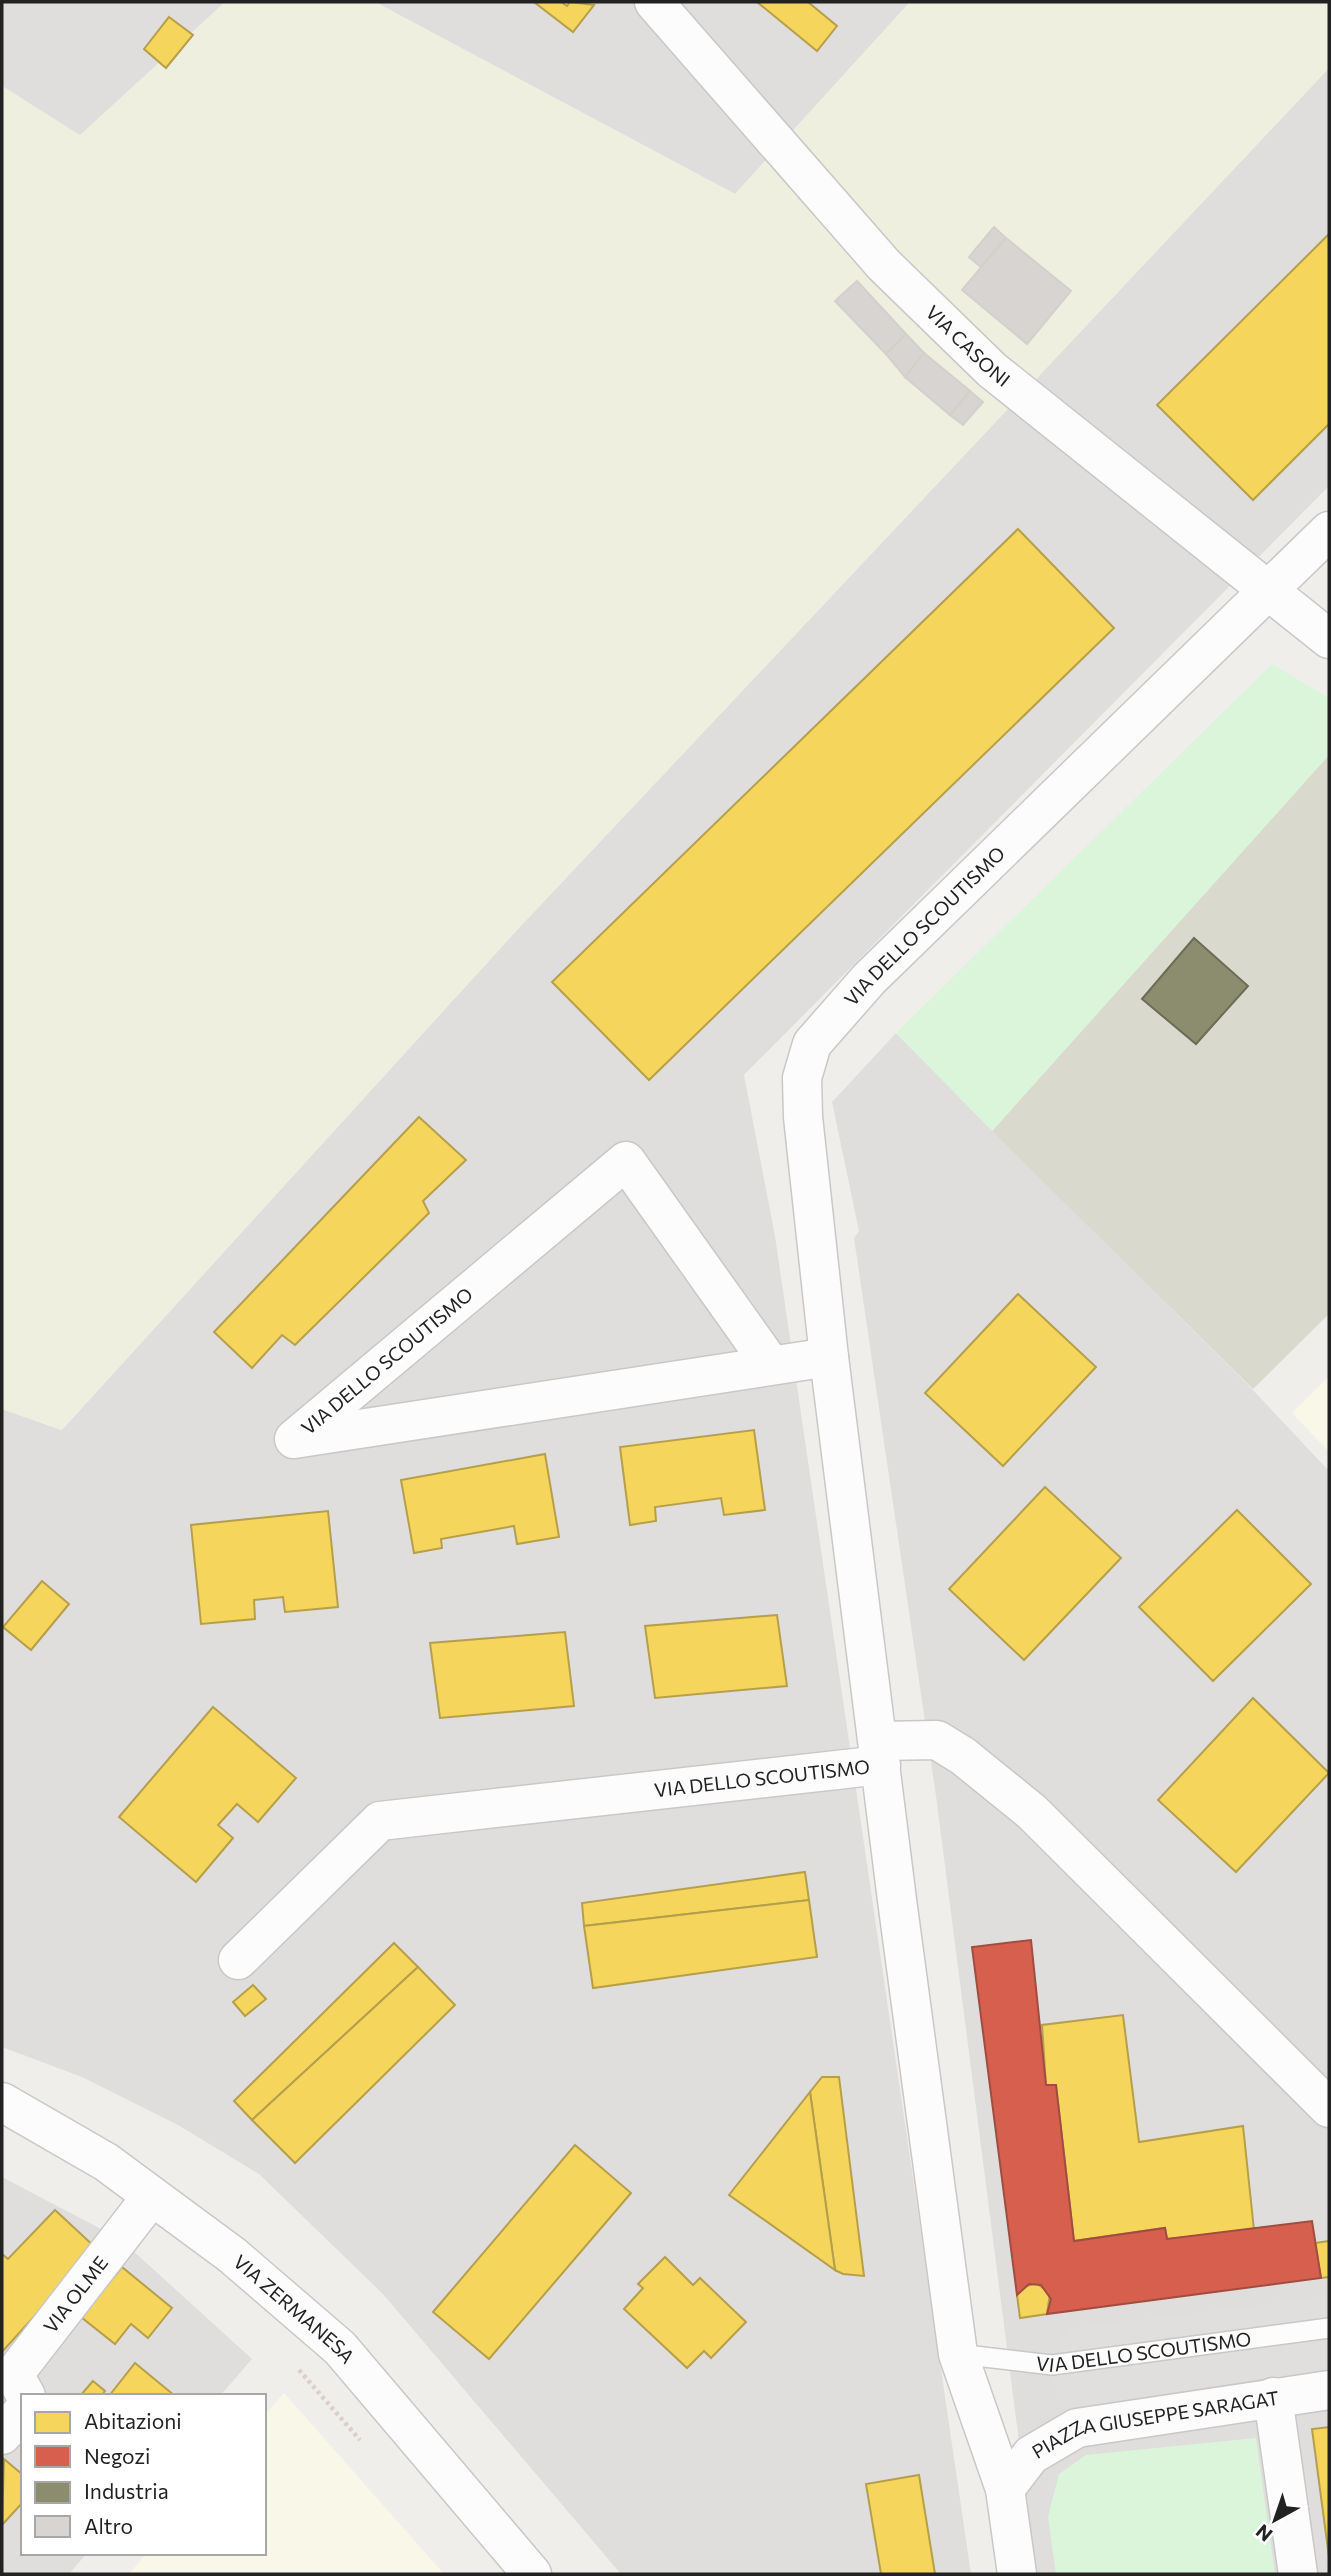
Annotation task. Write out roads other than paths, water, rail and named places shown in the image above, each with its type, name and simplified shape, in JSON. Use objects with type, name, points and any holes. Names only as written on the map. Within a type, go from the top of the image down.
[{"type":"street","name":"VIA CASONI","points":[[654,2],[884,265],[992,370],[1329,639]]},
{"type":"street","name":"VIA DELLO SCOUTISMO","points":[[1017,2574],[1005,2489],[958,2354],[829,1357],[803,1117],[802,1078],[812,1044],[869,979],[1329,531]]},
{"type":"street","name":"VIA DELLO SCOUTISMO","points":[[771,1365],[626,1161],[294,1438],[829,1357]]},
{"type":"street","name":"VIA DELLO SCOUTISMO","points":[[239,1960],[380,1821],[880,1753],[937,1740],[983,1772],[1032,1812],[1328,2105]]},
{"type":"street","name":"VIA ZERMANESA","points":[[2,2102],[106,2162],[232,2255],[340,2348],[532,2574]]},
{"type":"street","name":"VIA OLME","points":[[25,2394],[16,2378],[18,2369],[152,2196]]},
{"type":"street","points":[[1273,2397],[1329,2390]]},
{"type":"street","name":"PIAZZA GIUSEPPE SARAGAT","points":[[1005,2489],[1031,2455],[1077,2428],[1273,2397],[1298,2574]]},
{"type":"street","points":[[2,2435],[21,2413]]},
{"type":"lane","name":"VIA DELLO SCOUTISMO","points":[[958,2354],[1052,2365],[1329,2328]]}]
